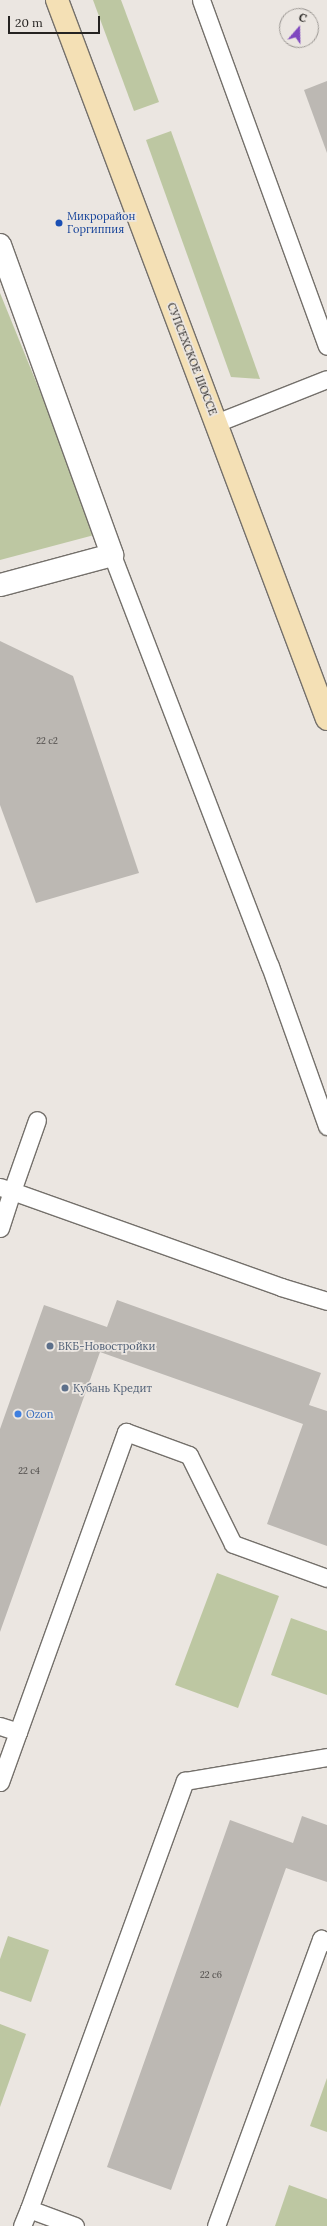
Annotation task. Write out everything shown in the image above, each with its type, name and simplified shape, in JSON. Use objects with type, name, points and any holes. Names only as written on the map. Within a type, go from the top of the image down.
[{"type":"main road","name":"СУПСЕХСКОЕ ШОССЕ","points":[[56,0],[327,719]]},
{"type":"street","points":[[0,245],[112,555],[0,585]]},
{"type":"lane","points":[[201,0],[327,346]]},
{"type":"lane","points":[[216,424],[327,379]]},
{"type":"lane","points":[[112,555],[270,966],[327,1126]]},
{"type":"lane","points":[[0,1228],[6,1189],[37,1120]]},
{"type":"lane","points":[[6,1189],[281,1287],[327,1300]]},
{"type":"lane","points":[[0,1782],[126,1432],[189,1456],[232,1544],[327,1578]]},
{"type":"lane","points":[[0,1726],[18,1732]]},
{"type":"lane","points":[[22,2226],[184,1781],[327,1757]]},
{"type":"lane","points":[[216,2226],[321,1939],[327,1942]]},
{"type":"lane","points":[[29,2209],[75,2226]]},
{"type":"green space","points":[[93,0],[121,0],[159,102],[134,111]]},
{"type":"green space","points":[[171,131],[260,379],[231,377],[146,140]]},
{"type":"green space","points":[[0,293],[98,534],[0,560]]},
{"type":"green space","points":[[217,1573],[279,1596],[238,1708],[175,1685]]},
{"type":"green space","points":[[291,1618],[327,1631],[327,1695],[271,1675]]},
{"type":"green space","points":[[8,1936],[49,1950],[31,2002],[0,1991],[0,1959]]},
{"type":"green space","points":[[0,2024],[26,2034],[0,2107]]},
{"type":"green space","points":[[327,2078],[327,2132],[310,2126]]},
{"type":"green space","points":[[289,2185],[327,2199],[327,2226],[275,2226]]},
{"type":"building","points":[[327,81],[327,153],[304,90]]},
{"type":"building","points":[[0,641],[73,676],[139,873],[36,903],[0,805]]},
{"type":"building","points":[[117,1300],[321,1373],[309,1405],[327,1411],[327,1546],[267,1524],[303,1424],[100,1352],[0,1632],[0,1429],[44,1305],[107,1327]]},
{"type":"building","points":[[302,1816],[327,1825],[327,1882],[286,1868],[171,2190],[107,2167],[230,1820],[293,1843]]},
{"type":"place","name":"Микрорайон Горгиппия","points":[[59,223]]},
{"type":"place","name":"ВКБ-Новостройки","points":[[50,1346]]},
{"type":"place","name":"Кубань Кредит","points":[[65,1388]]},
{"type":"place","name":"Ozon","points":[[18,1414]]}]
